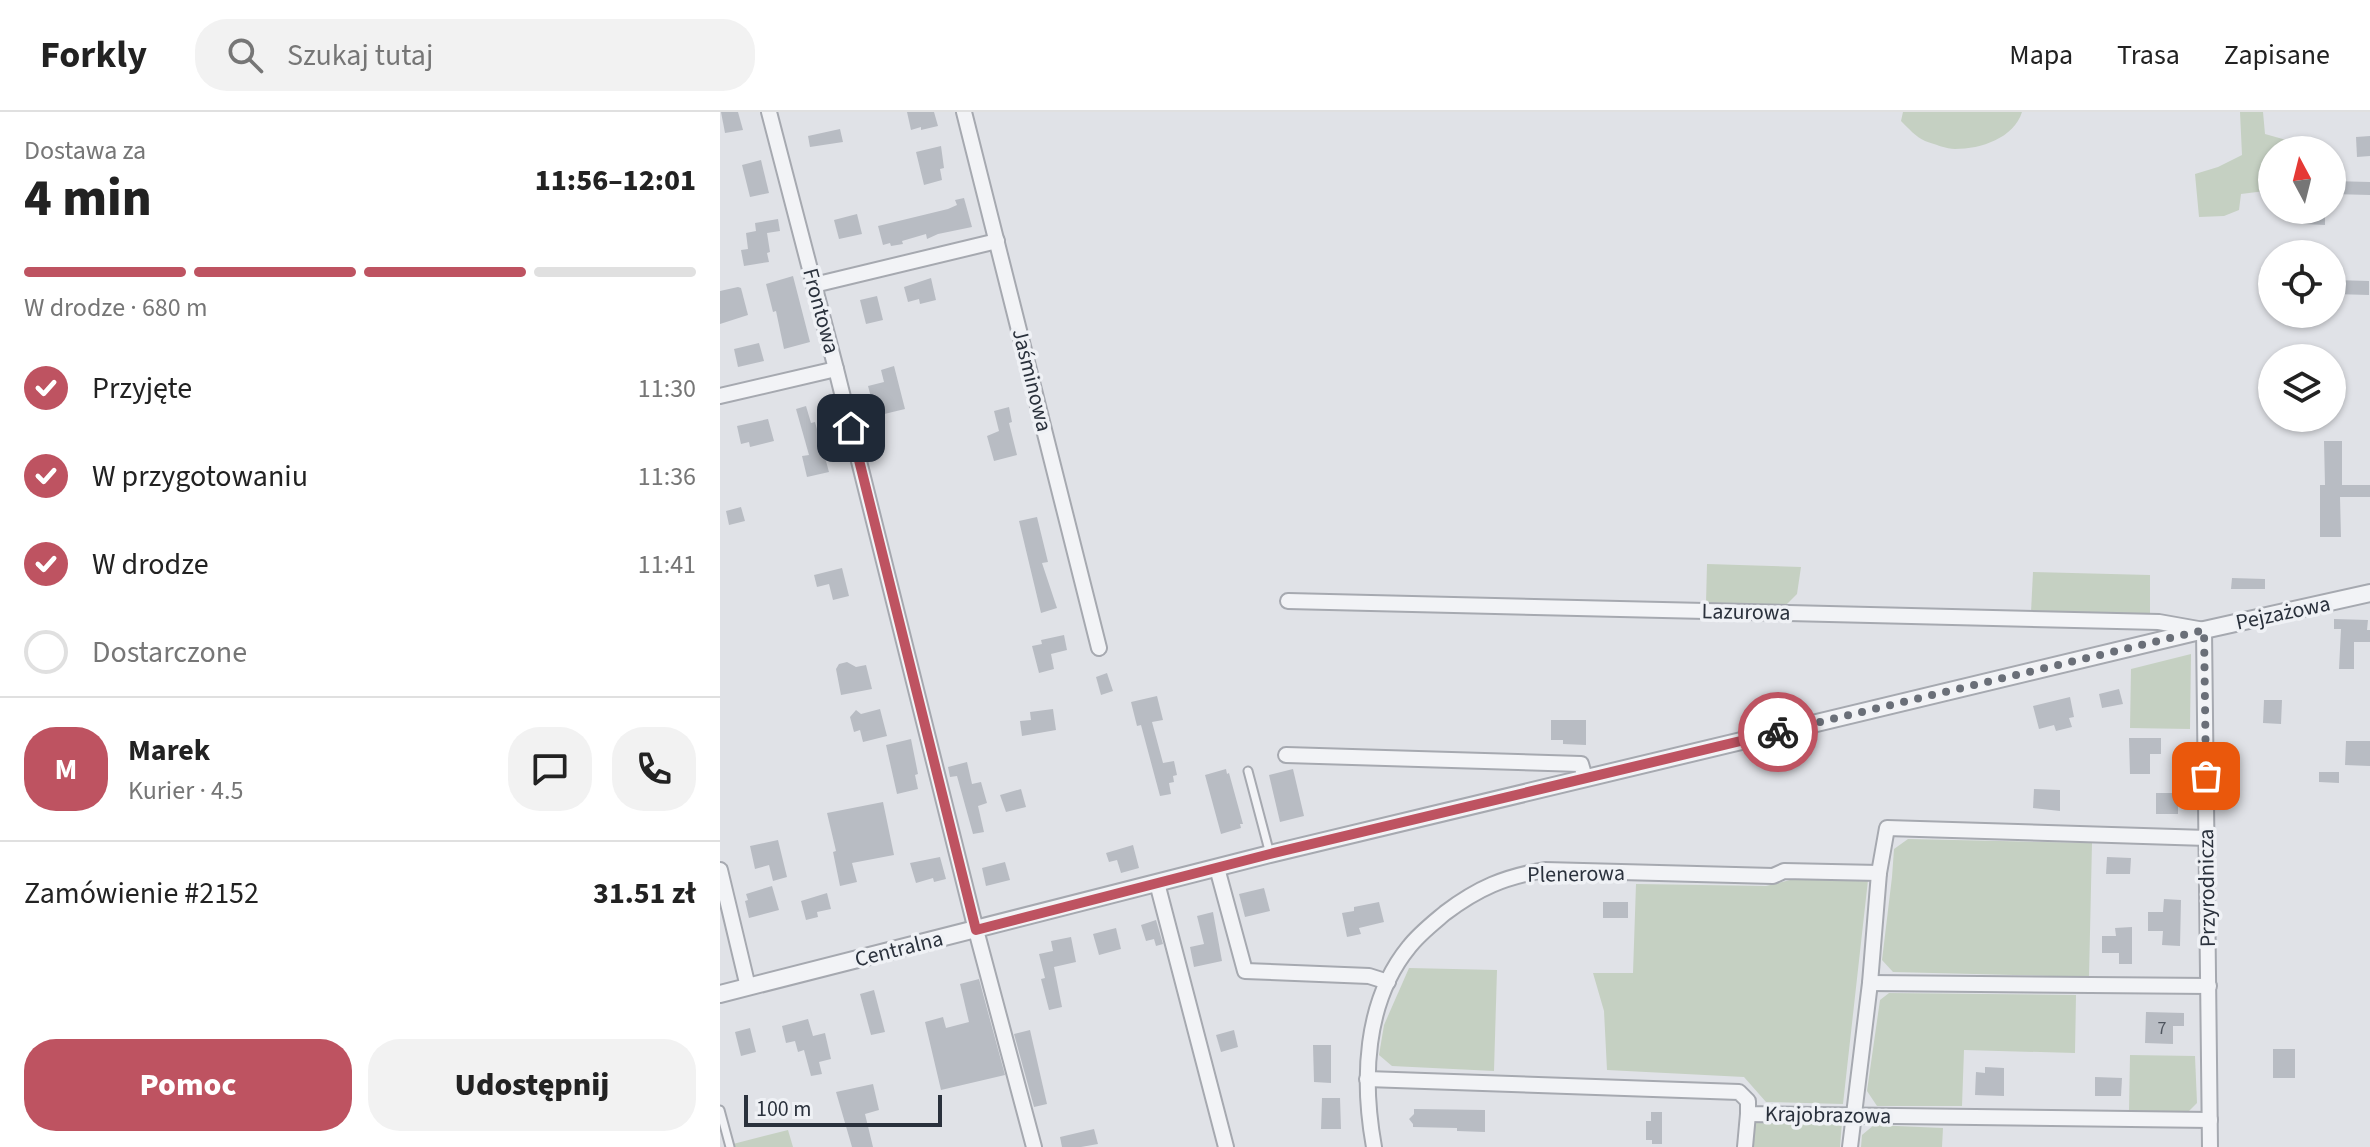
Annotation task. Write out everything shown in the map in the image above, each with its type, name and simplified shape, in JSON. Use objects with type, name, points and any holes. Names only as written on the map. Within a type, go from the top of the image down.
[{"type":"street","name":"Frontowa","points":[[769,112],[1034,1147]]},
{"type":"street","name":"Jaśminowa","points":[[964,112],[1099,648]]},
{"type":"street","points":[[814,285],[997,241]]},
{"type":"street","points":[[720,396],[836,369]]},
{"type":"street","name":"Pejzażowa","points":[[1217,868],[2204,630],[2370,593]]},
{"type":"street","name":"Lazurowa","points":[[1288,601],[2159,622],[2204,630]]},
{"type":"street","name":"Przyrodnicza","points":[[2204,630],[2210,1147]]},
{"type":"street","points":[[1286,755],[1581,764],[1585,778]]},
{"type":"street","points":[[1850,1147],[1870,983],[1879,873],[1887,828],[2207,838]]},
{"type":"street","points":[[1217,868],[1245,971],[1369,976],[1388,982]]},
{"type":"street","name":"Centralna","points":[[720,994],[1217,868]]},
{"type":"street","points":[[720,870],[748,987]]},
{"type":"street","name":"Plenerowa","points":[[1374,1147],[1367,1079],[1373,1026],[1388,982],[1407,949],[1423,930],[1477,891],[1497,881],[1545,870],[1773,876],[1784,871],[1879,873]]},
{"type":"street","points":[[1157,883],[1226,1147]]},
{"type":"street","points":[[1870,983],[2209,986]]},
{"type":"street","name":"Krajobrazowa","points":[[1367,1079],[1739,1092],[1748,1101],[1748,1114],[2210,1120]]},
{"type":"street","points":[[1745,1147],[1748,1114]]},
{"type":"lane","points":[[1248,771],[1270,854]]},
{"type":"lane","points":[[720,1110],[730,1147]]},
{"type":"green space","points":[[1903,112],[2022,112],[2012,129],[1995,140],[1975,147],[1955,149],[1918,137],[1901,121]]},
{"type":"green space","points":[[2240,112],[2263,112],[2265,134],[2272,136],[2258,136],[2258,192],[2241,194],[2239,210],[2224,216],[2199,217],[2195,174],[2242,155]]},
{"type":"green space","points":[[1707,564],[1801,567],[1797,594],[1785,606],[1706,603]]},
{"type":"green space","points":[[2033,572],[2150,575],[2150,614],[2031,612]]},
{"type":"green space","points":[[2191,654],[2190,729],[2130,728],[2131,669]]},
{"type":"green space","points":[[1908,839],[2092,843],[2089,977],[1893,972],[1882,960],[1894,849]]},
{"type":"green space","points":[[1790,880],[1868,880],[1843,1104],[1766,1102],[1744,1077],[1607,1070],[1604,1011],[1593,973],[1633,973],[1636,884],[1766,886]]},
{"type":"green space","points":[[1409,968],[1497,970],[1494,1071],[1392,1066],[1379,1055],[1384,1025]]},
{"type":"green space","points":[[1889,993],[2076,995],[2075,1053],[1964,1050],[1962,1106],[1877,1106],[1867,1091],[1880,1000]]},
{"type":"green space","points":[[2130,1055],[2195,1056],[2197,1103],[2187,1113],[2129,1112]]},
{"type":"green space","points":[[1755,1120],[1842,1122],[1840,1147],[1752,1147]]},
{"type":"green space","points":[[1874,1125],[1943,1128],[1942,1147],[1861,1147],[1862,1135]]},
{"type":"green space","points":[[788,1130],[793,1147],[734,1147],[733,1144]]},
{"type":"building","points":[[721,112],[738,112],[743,130],[725,133]]},
{"type":"building","points":[[907,112],[934,112],[938,126],[911,130]]},
{"type":"building","points":[[840,129],[843,142],[810,147],[808,136]]},
{"type":"building","points":[[2370,136],[2370,156],[2357,157],[2356,137]]},
{"type":"building","points":[[941,146],[942,180],[924,185],[916,152]]},
{"type":"building","points":[[761,160],[769,193],[750,197],[742,165]]},
{"type":"building","points":[[2346,181],[2370,182],[2370,195],[2346,194]]},
{"type":"building","points":[[964,198],[972,227],[927,239],[926,234],[902,241],[903,244],[883,245],[878,226],[948,209],[957,205],[955,200]]},
{"type":"building","points":[[857,214],[862,234],[839,239],[834,220]]},
{"type":"building","points":[[778,219],[780,231],[767,233],[769,262],[744,266],[741,250],[748,249],[746,233],[756,231],[755,223]]},
{"type":"building","points":[[793,276],[810,342],[784,349],[776,311],[773,312],[766,284]]},
{"type":"building","points":[[931,278],[936,300],[920,304],[919,299],[908,302],[904,287]]},
{"type":"building","points":[[2346,280],[2369,281],[2369,295],[2346,294]]},
{"type":"building","points":[[741,288],[748,315],[720,324],[720,291]]},
{"type":"building","points":[[877,296],[883,320],[866,324],[860,300]]},
{"type":"building","points":[[759,343],[764,361],[738,367],[734,349]]},
{"type":"building","points":[[894,366],[905,409],[876,416],[868,386],[884,382],[881,370]]},
{"type":"building","points":[[806,406],[811,423],[815,422],[829,472],[807,477],[802,456],[809,455],[796,409]]},
{"type":"building","points":[[1009,407],[1012,422],[1009,423],[1017,455],[994,461],[987,436],[999,431],[994,411]]},
{"type":"building","points":[[768,419],[774,441],[750,447],[749,442],[741,444],[737,426]]},
{"type":"building","points":[[2324,441],[2342,441],[2342,485],[2370,485],[2370,497],[2340,497],[2341,537],[2320,537],[2320,485],[2325,485]]},
{"type":"building","points":[[741,507],[745,521],[729,525],[726,511]]},
{"type":"building","points":[[1037,517],[1048,562],[1042,563],[1057,608],[1041,613],[1019,521]]},
{"type":"building","points":[[842,568],[849,596],[833,600],[829,584],[817,587],[814,575]]},
{"type":"building","points":[[2232,578],[2265,579],[2265,589],[2231,589]]},
{"type":"building","points":[[2334,619],[2368,620],[2370,642],[2354,642],[2354,669],[2339,669],[2341,629],[2334,629]]},
{"type":"building","points":[[1064,635],[1067,650],[1051,654],[1054,669],[1039,673],[1032,646],[1042,644],[1041,640]]},
{"type":"building","points":[[847,662],[856,667],[866,665],[872,689],[841,695],[836,669],[839,664]]},
{"type":"building","points":[[1107,673],[1113,691],[1101,695],[1096,677]]},
{"type":"building","points":[[2119,689],[2123,704],[2102,708],[2099,694]]},
{"type":"building","points":[[1157,696],[1163,720],[1152,722],[1163,763],[1174,761],[1177,775],[1173,776],[1174,782],[1169,783],[1171,794],[1160,796],[1141,725],[1137,726],[1131,702]]},
{"type":"building","points":[[2070,697],[2074,717],[2069,718],[2072,727],[2056,731],[2054,725],[2039,729],[2033,706]]},
{"type":"building","points":[[2264,700],[2282,700],[2281,724],[2263,723]]},
{"type":"building","points":[[880,709],[887,736],[863,742],[860,730],[854,732],[850,717],[856,710],[861,714]]},
{"type":"building","points":[[1053,709],[1056,730],[1022,736],[1020,721],[1031,720],[1030,712]]},
{"type":"building","points":[[1551,720],[1586,720],[1586,745],[1551,740]]},
{"type":"building","points":[[2129,738],[2161,738],[2161,754],[2150,754],[2150,774],[2130,774]]},
{"type":"building","points":[[911,739],[918,789],[897,794],[886,745]]},
{"type":"building","points":[[2346,741],[2370,741],[2370,766],[2345,765]]},
{"type":"building","points":[[967,762],[972,784],[981,782],[987,803],[978,806],[984,832],[973,834],[957,776],[950,777],[948,767]]},
{"type":"building","points":[[1226,769],[1243,824],[1240,824],[1241,828],[1221,834],[1205,775]]},
{"type":"building","points":[[1293,769],[1304,816],[1280,822],[1269,775]]},
{"type":"building","points":[[2319,772],[2339,772],[2339,783],[2319,782]]},
{"type":"building","points":[[1021,789],[1026,807],[1006,812],[1000,795]]},
{"type":"building","points":[[2034,789],[2060,790],[2060,811],[2033,808]]},
{"type":"building","points":[[2156,793],[2178,793],[2178,814],[2156,814]]},
{"type":"building","points":[[883,802],[894,855],[852,863],[857,882],[840,886],[827,813]]},
{"type":"building","points":[[778,840],[787,877],[773,881],[769,865],[755,869],[750,846]]},
{"type":"building","points":[[1133,845],[1139,868],[1121,873],[1117,860],[1109,862],[1106,853]]},
{"type":"building","points":[[940,857],[946,879],[934,882],[933,878],[916,883],[910,863]]},
{"type":"building","points":[[2107,857],[2131,858],[2130,874],[2106,874]]},
{"type":"building","points":[[1005,862],[1010,880],[986,886],[982,868]]},
{"type":"building","points":[[772,886],[779,910],[749,918],[746,894]]},
{"type":"building","points":[[1264,888],[1270,911],[1245,917],[1239,894]]},
{"type":"building","points":[[827,893],[831,909],[817,912],[818,917],[806,920],[801,901]]},
{"type":"building","points":[[2164,899],[2181,900],[2180,946],[2162,945],[2163,931],[2148,931],[2148,912],[2163,912]]},
{"type":"building","points":[[1379,902],[1384,922],[1359,928],[1361,934],[1347,937],[1342,913]]},
{"type":"building","points":[[1603,902],[1628,902],[1628,918],[1603,918]]},
{"type":"building","points":[[1213,912],[1222,961],[1194,967],[1190,947],[1204,944],[1197,916]]},
{"type":"building","points":[[1156,920],[1163,944],[1156,946],[1154,939],[1146,941],[1141,925]]},
{"type":"building","points":[[2132,927],[2132,964],[2119,964],[2119,953],[2102,953],[2102,936],[2116,936],[2115,928]]},
{"type":"building","points":[[1116,928],[1121,949],[1099,955],[1093,934]]},
{"type":"building","points":[[1071,937],[1076,962],[1054,967],[1062,1007],[1049,1010],[1041,979],[1045,978],[1039,954],[1053,951],[1051,941]]},
{"type":"building","points":[[979,979],[1005,1075],[941,1090],[925,1022],[943,1017],[946,1028],[969,1022],[960,984]]},
{"type":"building","points":[[874,990],[885,1032],[871,1035],[860,994]]},
{"type":"building","points":[[2146,1012],[2184,1013],[2184,1026],[2173,1026],[2173,1044],[2145,1043]]},
{"type":"building","points":[[808,1019],[813,1036],[825,1033],[831,1059],[819,1062],[822,1074],[811,1076],[804,1050],[798,1052],[795,1041],[786,1043],[782,1026]]},
{"type":"building","points":[[750,1028],[756,1052],[741,1056],[735,1032]]},
{"type":"building","points":[[1030,1030],[1047,1104],[1034,1107],[1014,1034]]},
{"type":"building","points":[[1234,1030],[1238,1047],[1221,1052],[1216,1035]]},
{"type":"building","points":[[1313,1045],[1331,1045],[1331,1083],[1314,1082]]},
{"type":"building","points":[[2273,1049],[2295,1049],[2295,1078],[2273,1078]]},
{"type":"building","points":[[1985,1067],[2004,1068],[2004,1096],[1975,1095],[1976,1072],[1985,1073]]},
{"type":"building","points":[[2095,1077],[2122,1078],[2121,1096],[2095,1096]]},
{"type":"building","points":[[873,1084],[879,1110],[865,1114],[873,1147],[852,1147],[836,1092]]},
{"type":"building","points":[[1322,1098],[1340,1098],[1341,1129],[1321,1129]]},
{"type":"building","points":[[1414,1109],[1485,1110],[1485,1132],[1413,1127],[1409,1119]]},
{"type":"building","points":[[1651,1112],[1662,1112],[1662,1144],[1652,1144],[1652,1140],[1646,1140],[1646,1121],[1651,1121]]},
{"type":"building","points":[[1094,1129],[1098,1144],[1062,1147],[1060,1137]]},
{"type":"way so far","points":[[1778,732],[2204,630],[2206,776]]},
{"type":"route","points":[[851,428],[976,930],[1270,854],[1778,732]]}]
